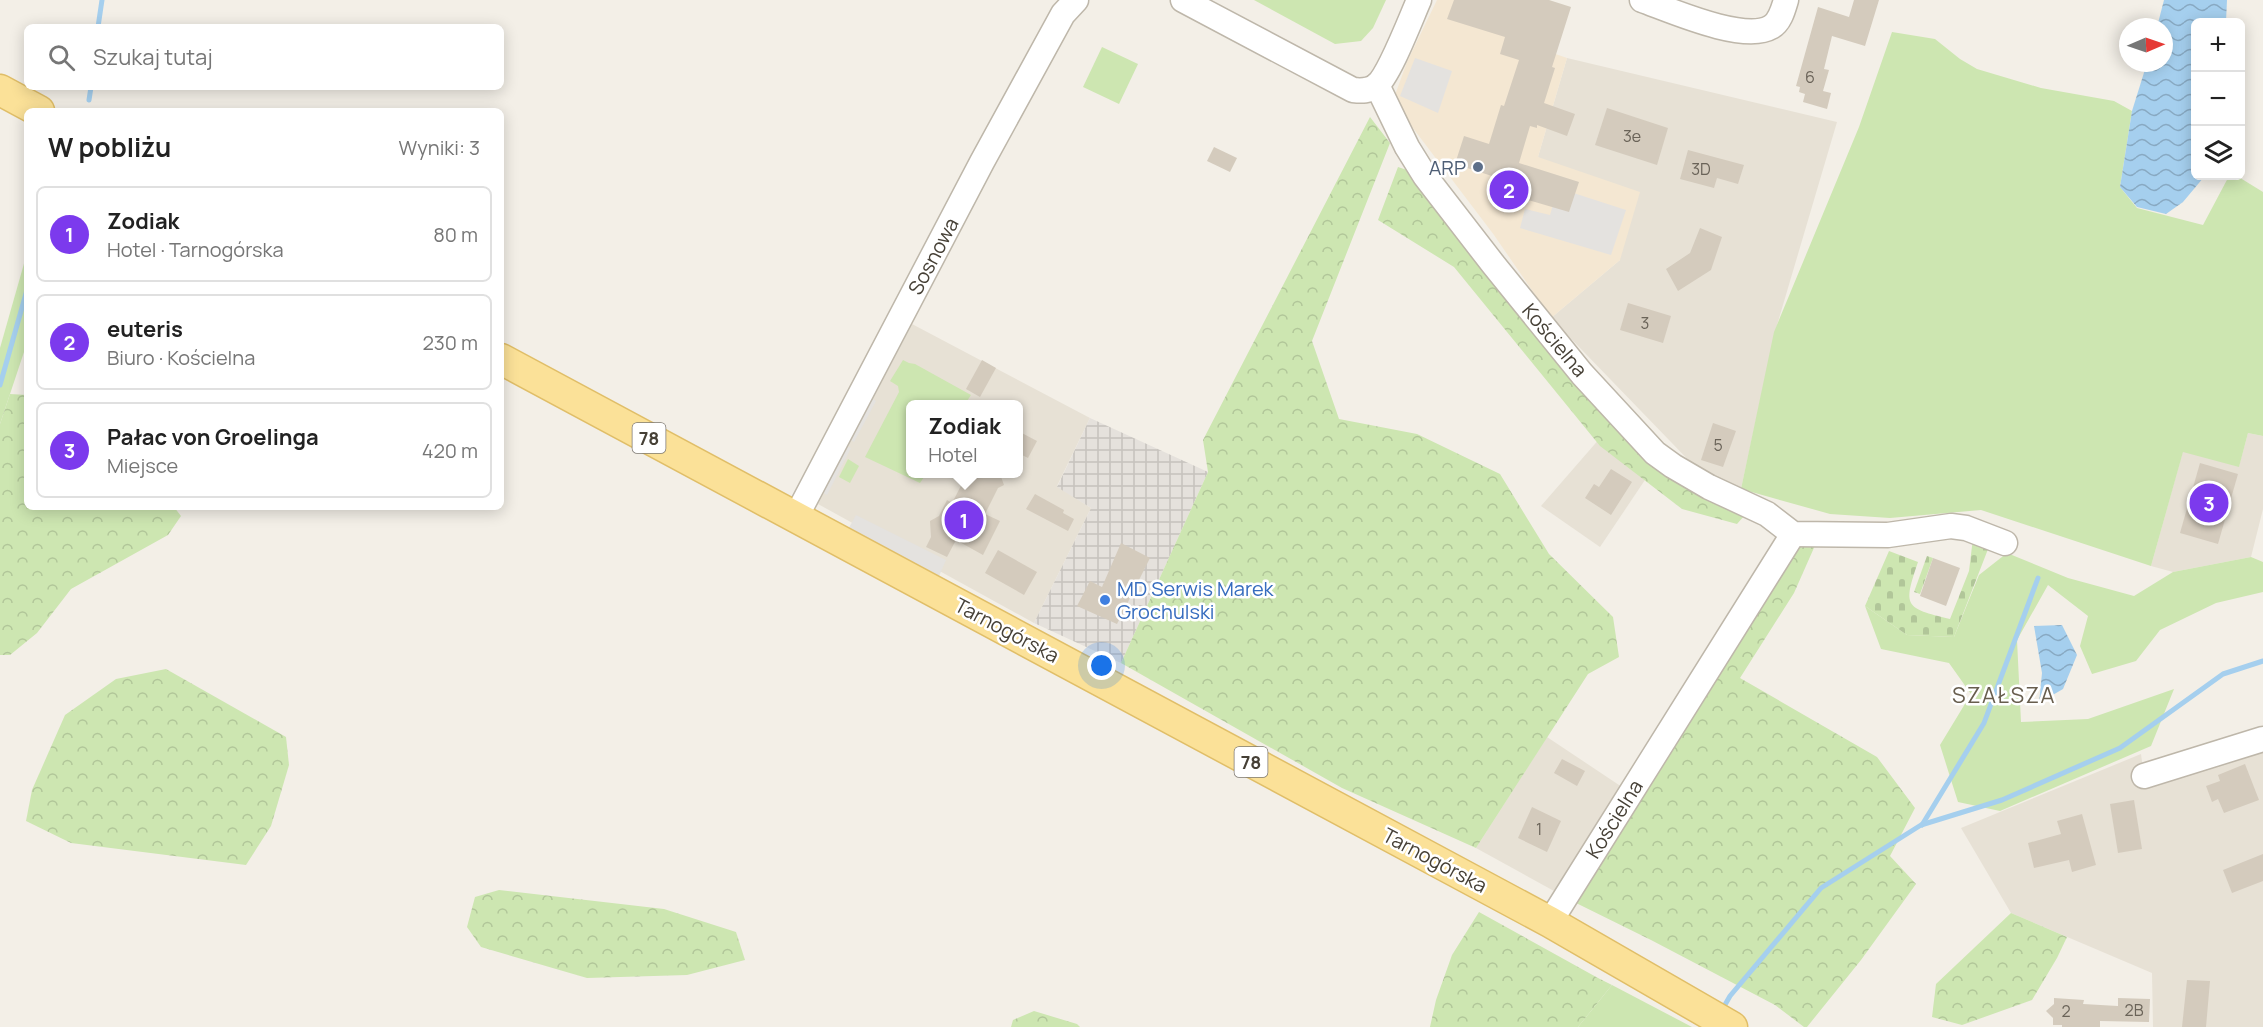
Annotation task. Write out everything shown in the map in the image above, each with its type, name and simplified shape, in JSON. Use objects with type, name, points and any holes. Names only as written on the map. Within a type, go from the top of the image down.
[{"type":"main road","name":"Tarnogórska","points":[[504,361],[1550,922],[1732,1027]]},
{"type":"street","name":"Sosnowa","points":[[796,517],[987,152],[1063,14],[1076,0]]},
{"type":"street","points":[[1183,0],[1353,90],[1365,92],[1377,85],[1385,74],[1419,0]]},
{"type":"street","points":[[1642,0],[1692,18],[1745,32],[1759,32],[1772,27],[1778,20],[1786,0]]},
{"type":"street","name":"Kościelna","points":[[1377,85],[1407,147],[1425,176],[1547,333],[1655,453],[1709,487],[1767,514],[1793,534],[1550,922]]},
{"type":"street","points":[[1793,534],[1885,539],[1951,526],[1966,528],[2005,543]]},
{"type":"street","points":[[2144,776],[2263,739]]},
{"type":"shaded area","points":[[1437,0],[1539,0],[1527,44],[1567,58],[1538,157],[1640,192],[1620,260],[1551,318],[1494,235],[1400,111],[1395,95],[1407,62]]},
{"type":"shaded area","points":[[1415,58],[1452,71],[1438,113],[1400,96]]},
{"type":"shaded area","points":[[1567,58],[1837,122],[1775,332],[1741,489],[1699,471],[1551,318],[1620,260],[1538,157]]},
{"type":"shaded area","points":[[1558,188],[1626,210],[1611,255],[1520,228],[1525,209],[1550,215]]},
{"type":"shaded area","points":[[912,324],[1090,418],[1057,486],[1091,508],[1034,623],[818,504]]},
{"type":"shaded area","points":[[865,394],[876,401],[854,442],[842,435]]},
{"type":"shaded area","points":[[1090,418],[1208,472],[1121,663],[1034,623],[1091,508],[1057,487]]},
{"type":"shaded area","points":[[1614,422],[1657,462],[1600,547],[1541,506]]},
{"type":"shaded area","points":[[2248,433],[2263,436],[2263,509],[2251,557],[2173,572],[2151,566],[2183,451],[2239,466]]},
{"type":"shaded area","points":[[839,441],[851,448],[827,495],[814,488]]},
{"type":"shaded area","points":[[856,515],[946,560],[936,583],[845,535]]},
{"type":"shaded area","points":[[1547,737],[1637,797],[1574,902],[1476,848]]},
{"type":"shaded area","points":[[2263,739],[2263,1027],[2153,1027],[2152,973],[2011,913],[1961,828],[2141,754],[2144,776]]},
{"type":"green space","points":[[1254,0],[1386,0],[1373,28],[1361,41],[1335,44]]},
{"type":"green space","points":[[1892,32],[1935,39],[1977,69],[2041,88],[2114,101],[2132,111],[2120,187],[2137,208],[2203,225],[2227,180],[2244,180],[2263,192],[2263,436],[2248,433],[2239,467],[2183,452],[2151,566],[1981,510],[1890,518],[1830,514],[1741,489],[1774,332],[1859,127]]},
{"type":"green space","points":[[1102,47],[1138,64],[1119,104],[1083,87]]},
{"type":"green space","points":[[1370,117],[1390,143],[1312,341],[1339,419],[1417,434],[1500,474],[1549,554],[1613,617],[1619,657],[1588,674],[1476,848],[1342,788],[1121,663],[1208,472],[1203,440]]},
{"type":"green space","points":[[1398,167],[1425,176],[1655,453],[1752,507],[1737,524],[1682,509],[1600,446],[1454,267],[1378,220]]},
{"type":"green space","points":[[24,264],[24,352],[0,424],[0,348]]},
{"type":"green space","points":[[903,360],[915,364],[971,395],[968,400],[906,400],[906,476],[865,457],[899,392],[898,386],[890,381]]},
{"type":"green space","points":[[10,394],[24,395],[24,510],[176,510],[181,516],[168,535],[71,589],[37,633],[10,655],[0,655],[0,424]]},
{"type":"green space","points":[[848,459],[859,466],[850,483],[839,477]]},
{"type":"green space","points":[[909,478],[923,478],[920,483]]},
{"type":"green space","points":[[1973,538],[1990,544],[1954,637],[1907,635],[1865,606],[1889,551],[1918,562],[1910,588],[1911,603],[1923,612],[1950,619],[1969,571]]},
{"type":"green space","points":[[1794,539],[1817,541],[1794,593],[1740,678],[1877,757],[1915,808],[1890,856],[1916,884],[1861,960],[1807,1027],[1775,1005],[1572,901]]},
{"type":"green space","points":[[2007,553],[2068,578],[2134,596],[2173,572],[2251,557],[2263,562],[2263,592],[2216,603],[2160,630],[2136,661],[2092,674],[2080,646],[2088,616],[2048,585],[2017,640],[2021,722],[2088,719],[2174,689],[2151,746],[2000,811],[1958,802],[1940,745],[1971,694],[1949,663],[1881,649],[1865,606],[1907,635],[1954,637],[1979,575]]},
{"type":"green space","points":[[1927,556],[1933,558],[1920,594],[1914,592]]},
{"type":"green space","points":[[166,669],[286,737],[289,765],[271,826],[246,865],[71,843],[26,821],[32,790],[65,715],[116,679]]},
{"type":"green space","points":[[499,890],[664,909],[736,932],[745,960],[687,975],[587,978],[481,947],[467,927],[475,897]]},
{"type":"green space","points":[[1479,912],[1612,985],[1578,1027],[1430,1027],[1436,1000],[1452,955]]},
{"type":"green space","points":[[2011,913],[2067,937],[2032,1000],[1962,1025],[1932,1017],[1936,984]]},
{"type":"green space","points":[[1612,985],[1692,1027],[1578,1027]]},
{"type":"green space","points":[[1034,1011],[1077,1024],[1080,1027],[1011,1027],[1013,1020]]},
{"type":"water","points":[[2164,0],[2227,0],[2226,18],[2191,18],[2191,180],[2201,180],[2183,202],[2166,214],[2137,207],[2120,187],[2132,111],[2144,72],[2173,72],[2173,18],[2159,18]]},
{"type":"water","points":[[2062,625],[2077,655],[2063,689],[2039,703],[2042,673],[2034,626]]},
{"type":"building","points":[[1454,0],[1549,0],[1571,7],[1552,67],[1555,68],[1544,103],[1575,114],[1567,136],[1537,125],[1537,128],[1530,126],[1519,163],[1579,182],[1569,212],[1491,189],[1495,177],[1455,164],[1464,136],[1489,144],[1501,105],[1504,106],[1519,60],[1500,54],[1505,37],[1447,19]]},
{"type":"building","points":[[1854,0],[1879,0],[1865,46],[1832,36],[1824,69],[1829,70],[1823,91],[1831,93],[1827,109],[1803,102],[1805,94],[1799,92],[1800,87],[1796,86],[1818,7],[1849,17]]},
{"type":"building","points":[[1607,108],[1668,128],[1657,165],[1595,145]]},
{"type":"building","points":[[1214,147],[1237,158],[1230,172],[1207,161]]},
{"type":"building","points":[[1688,150],[1744,165],[1738,184],[1717,178],[1714,188],[1680,179]]},
{"type":"building","points":[[1700,228],[1722,237],[1711,270],[1678,291],[1666,269],[1690,253]]},
{"type":"building","points":[[1628,303],[1671,316],[1663,343],[1620,330]]},
{"type":"building","points":[[982,360],[996,368],[980,397],[966,389]]},
{"type":"building","points":[[1713,423],[1736,431],[1723,467],[1701,460]]},
{"type":"building","points":[[1023,434],[1037,441],[1028,458],[1023,456]]},
{"type":"building","points":[[2200,463],[2238,474],[2218,544],[2180,533]]},
{"type":"building","points":[[1611,469],[1632,482],[1611,515],[1585,498],[1594,484],[1599,487]]},
{"type":"building","points":[[963,478],[1001,478],[1004,485],[998,488],[985,514],[1000,521],[983,555],[956,540],[947,557],[926,547],[931,537],[930,521],[939,516],[947,500],[952,503]]},
{"type":"building","points":[[1035,494],[1064,510],[1063,513],[1074,519],[1068,531],[1026,509]]},
{"type":"building","points":[[1121,543],[1150,558],[1117,624],[1077,606],[1090,581],[1102,587]]},
{"type":"building","points":[[998,550],[1037,572],[1024,595],[985,573]]},
{"type":"building","points":[[1933,558],[1960,568],[1946,606],[1920,596]]},
{"type":"building","points":[[1562,759],[1585,771],[1577,786],[1554,773]]},
{"type":"building","points":[[2245,764],[2259,800],[2224,813],[2218,799],[2212,802],[2206,786],[2220,781],[2218,775]]},
{"type":"building","points":[[2134,800],[2142,849],[2118,853],[2110,804]]},
{"type":"building","points":[[1532,807],[1561,821],[1547,852],[1518,838]]},
{"type":"building","points":[[2082,814],[2096,865],[2072,872],[2069,860],[2034,868],[2028,843],[2061,834],[2057,821]]},
{"type":"building","points":[[2263,854],[2263,881],[2232,893],[2223,870]]},
{"type":"building","points":[[2187,980],[2210,981],[2206,1027],[2182,1027]]},
{"type":"building","points":[[2054,998],[2084,1000],[2083,1004],[2118,1006],[2118,998],[2150,999],[2149,1022],[2100,1021],[2100,1027],[2053,1025],[2053,1018],[2046,1011],[2054,1004]]},
{"type":"waterway","points":[[98,24],[102,0]]},
{"type":"waterway","points":[[89,100],[91,90]]},
{"type":"waterway","points":[[0,385],[24,301]]},
{"type":"waterway","points":[[1922,825],[1984,723],[2038,578]]},
{"type":"waterway","points":[[1722,1010],[1730,996],[1821,888],[1921,825],[2002,800],[2120,748],[2223,674],[2263,661]]},
{"type":"place","name":"ARP","points":[[1478,167]]},
{"type":"place","name":"euteris","points":[[1509,190]]},
{"type":"place","name":"Pałac von Groelinga","points":[[2209,503]]},
{"type":"place","name":"Zodiak","points":[[964,520]]},
{"type":"place","name":"MD Serwis Marek Grochulski","points":[[1105,600]]},
{"type":"district","name":"SZAŁSZA","points":[[2004,695]]}]
